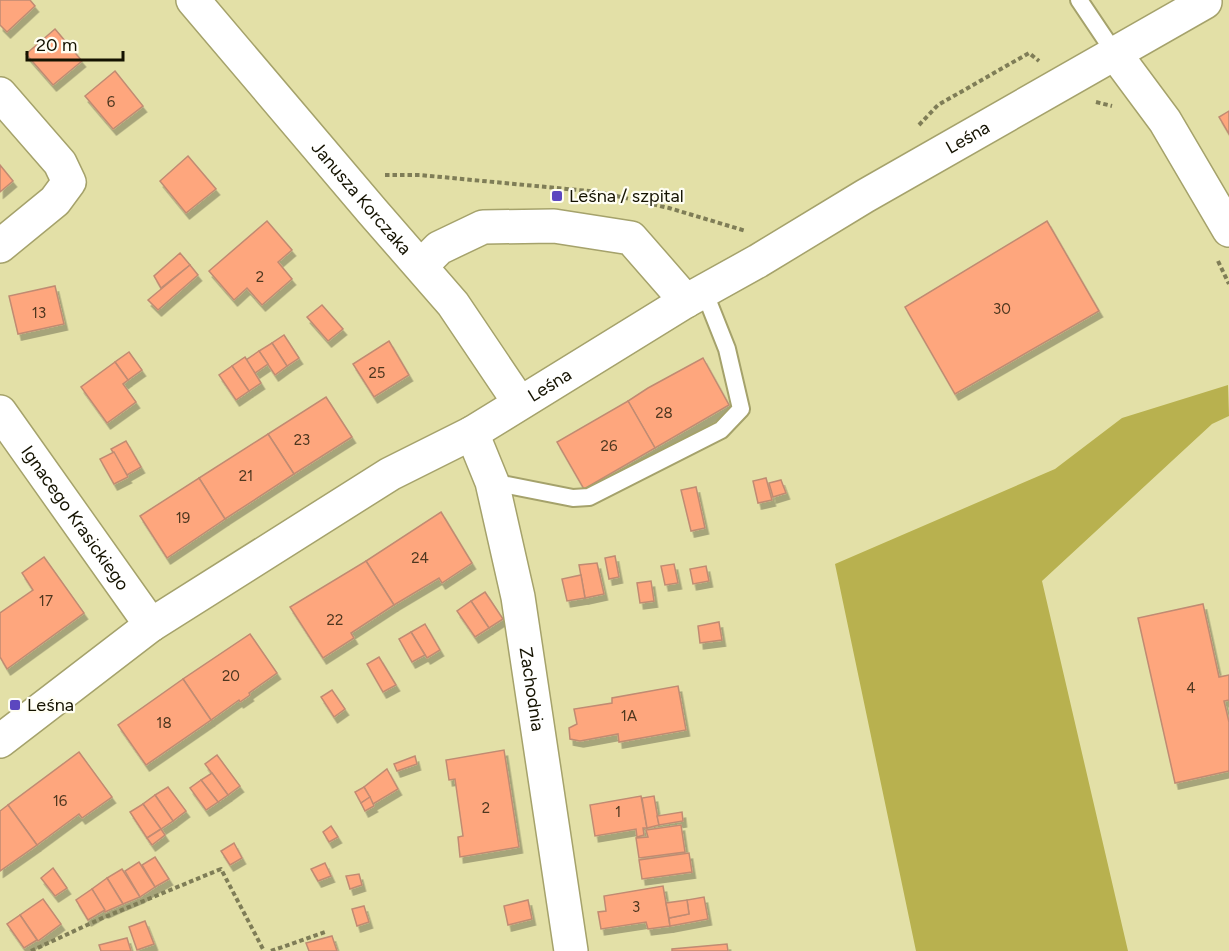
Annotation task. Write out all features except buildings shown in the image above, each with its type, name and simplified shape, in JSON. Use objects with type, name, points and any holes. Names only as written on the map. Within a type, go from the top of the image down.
[{"type":"street","name":"Janusza Korczaka","points":[[193,0],[453,304],[519,402]]},
{"type":"street","name":"Leśna","points":[[0,741],[151,626],[390,474],[472,433],[519,402],[695,296],[1206,1]]},
{"type":"street","points":[[1116,55],[1165,121],[1229,230]]},
{"type":"street","points":[[0,94],[60,163],[69,182],[55,201],[0,246]]},
{"type":"street","points":[[421,266],[439,248],[483,227],[554,226],[632,238],[695,296]]},
{"type":"street","name":"Ignacego Krasickiego","points":[[0,412],[151,626]]},
{"type":"street","name":"Zachodnia","points":[[472,433],[492,482],[518,597],[571,951]]},
{"type":"lane","points":[[1079,0],[1116,55]]},
{"type":"lane","points":[[492,482],[573,498],[589,497],[721,430],[741,409],[727,349],[695,296]]},
{"type":"path","points":[[31,951],[100,919],[221,869],[264,951]]},
{"type":"path","points":[[271,951],[325,932]]},
{"type":"shaded area","points":[[1228,385],[1229,416],[1212,424],[1042,581],[1128,951],[916,951],[835,564],[1055,469],[1122,418]]},
{"type":"place","name":"Leśna / szpital","points":[[557,196]]},
{"type":"place","name":"Leśna","points":[[15,705]]}]
